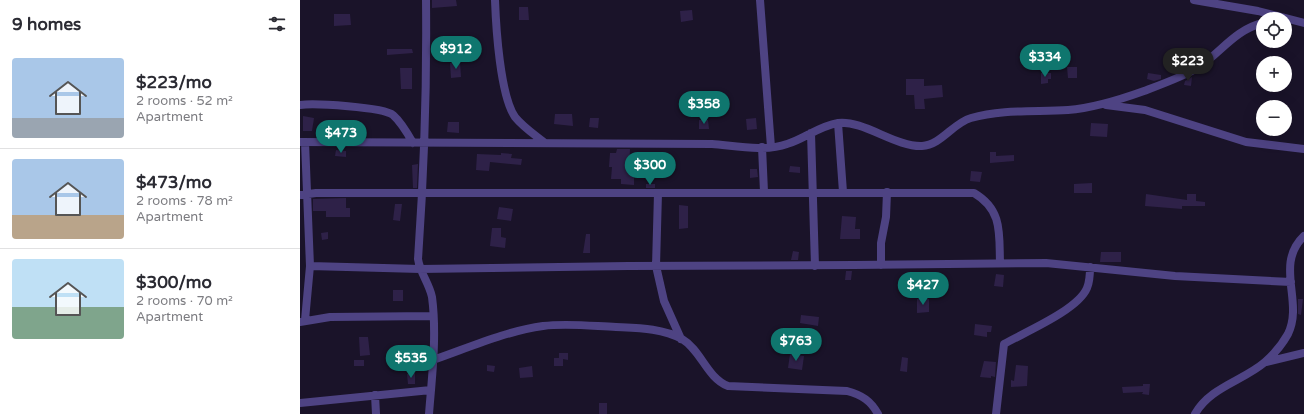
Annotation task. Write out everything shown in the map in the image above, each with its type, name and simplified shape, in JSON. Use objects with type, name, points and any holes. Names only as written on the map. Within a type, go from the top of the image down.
[{"type":"street","points":[[426,0],[424,143],[418,259],[420,269],[430,291],[433,316],[429,414]]},
{"type":"street","points":[[496,0],[499,54],[508,101],[515,116],[545,143]]},
{"type":"street","points":[[760,0],[771,147]]},
{"type":"street","points":[[1194,0],[1258,12]]},
{"type":"street","points":[[1292,21],[1304,23]]},
{"type":"street","points":[[433,316],[330,317],[303,321],[309,293],[310,266],[303,195],[302,142],[712,144],[771,147],[789,144],[811,133],[838,123],[872,131],[902,143],[922,146],[937,141],[961,122],[970,118],[988,114],[1069,110],[1104,105],[1146,90],[1198,68],[1219,53],[1234,37],[1250,26],[1256,25]]},
{"type":"street","points":[[300,105],[334,105],[382,110],[393,115],[413,143]]},
{"type":"street","points":[[1104,105],[1145,110],[1246,142],[1304,149]]},
{"type":"street","points":[[838,123],[843,192]]},
{"type":"street","points":[[811,133],[815,266]]},
{"type":"street","points":[[762,147],[764,192]]},
{"type":"street","points":[[658,192],[656,266],[664,301],[681,338]]},
{"type":"street","points":[[881,265],[881,243],[886,217],[887,192]]},
{"type":"street","points":[[303,195],[316,193],[974,193],[983,198],[990,206],[996,217],[1000,263]]},
{"type":"street","points":[[1265,362],[1288,334],[1293,325],[1296,306],[1290,282],[1290,269],[1295,246],[1304,236]]},
{"type":"street","points":[[310,266],[420,269],[1046,263],[1175,276],[1290,282]]},
{"type":"street","points":[[996,414],[1004,344],[1038,328],[1079,300],[1087,289],[1090,267]]},
{"type":"street","points":[[300,292],[309,293]]},
{"type":"street","points":[[432,360],[518,332],[543,326],[562,325],[658,330],[681,338],[690,344],[719,381],[728,386],[847,390],[867,399],[878,414]]},
{"type":"street","points":[[1195,414],[1207,397],[1265,362],[1304,353]]},
{"type":"street","points":[[300,403],[431,390]]},
{"type":"street","points":[[375,395],[376,414]]},
{"type":"building","points":[[432,0],[456,0],[457,6],[432,8]]},
{"type":"building","points":[[519,7],[528,7],[529,20],[519,20]]},
{"type":"building","points":[[692,10],[693,20],[681,22],[680,11]]},
{"type":"building","points":[[334,14],[350,14],[351,25],[334,26]]},
{"type":"building","points":[[387,49],[412,49],[413,53],[387,55]]},
{"type":"building","points":[[460,62],[461,77],[451,78],[450,63]]},
{"type":"building","points":[[1067,67],[1077,67],[1077,78],[1068,78]]},
{"type":"building","points":[[400,68],[412,68],[412,89],[401,89]]},
{"type":"building","points":[[1041,73],[1051,73],[1051,79],[1048,79],[1048,83],[1041,84]]},
{"type":"building","points":[[1148,73],[1161,75],[1161,79],[1154,81],[1147,79]]},
{"type":"building","points":[[1192,77],[1191,86],[1184,85],[1185,81]]},
{"type":"building","points":[[906,79],[924,79],[924,86],[942,85],[943,97],[924,99],[925,109],[915,109],[914,95],[906,95]]},
{"type":"building","points":[[555,114],[572,114],[573,126],[554,124]]},
{"type":"building","points":[[303,116],[314,118],[312,131],[303,131]]},
{"type":"building","points":[[590,118],[599,118],[598,128],[589,127]]},
{"type":"building","points":[[756,118],[757,129],[747,130],[746,119]]},
{"type":"building","points":[[699,120],[708,120],[709,129],[699,129]]},
{"type":"building","points":[[448,122],[459,122],[459,133],[447,132]]},
{"type":"building","points":[[1091,123],[1108,124],[1107,137],[1090,136]]},
{"type":"building","points":[[617,149],[630,149],[629,174],[634,174],[634,185],[621,184],[621,179],[611,179],[612,167],[609,167],[610,153],[616,153]]},
{"type":"building","points":[[336,150],[346,151],[346,157],[335,156]]},
{"type":"building","points":[[990,152],[996,152],[996,156],[1014,155],[1014,161],[990,163]]},
{"type":"building","points":[[501,153],[512,154],[511,158],[522,159],[521,165],[490,162],[489,171],[476,170],[477,154],[501,155]]},
{"type":"building","points":[[418,164],[417,188],[413,188],[412,165]]},
{"type":"building","points":[[790,166],[800,167],[800,173],[789,172]]},
{"type":"building","points":[[750,169],[757,169],[758,177],[750,178]]},
{"type":"building","points":[[971,171],[982,172],[980,182],[970,181]]},
{"type":"building","points":[[1092,183],[1092,193],[1074,193],[1074,184]]},
{"type":"building","points":[[646,184],[655,184],[655,188],[646,188]]},
{"type":"building","points":[[1146,194],[1187,200],[1187,194],[1196,194],[1196,201],[1205,202],[1205,206],[1182,206],[1182,209],[1145,206]]},
{"type":"building","points":[[346,198],[346,208],[350,208],[350,217],[326,217],[326,211],[313,211],[313,199]]},
{"type":"building","points":[[395,204],[402,204],[400,221],[393,220]]},
{"type":"building","points":[[679,205],[688,206],[688,228],[679,229]]},
{"type":"building","points":[[499,207],[513,209],[511,221],[497,219]]},
{"type":"building","points":[[842,216],[856,217],[855,229],[860,229],[860,239],[840,239]]},
{"type":"building","points":[[492,228],[501,228],[501,237],[506,238],[505,248],[490,246]]},
{"type":"building","points":[[328,232],[328,239],[322,240],[321,233]]},
{"type":"building","points":[[586,234],[590,234],[590,253],[583,253]]},
{"type":"building","points":[[793,251],[799,252],[798,260],[791,260]]},
{"type":"building","points":[[1101,252],[1121,252],[1121,262],[1100,262]]},
{"type":"building","points":[[846,271],[852,271],[851,280],[845,280]]},
{"type":"building","points":[[912,274],[923,275],[922,287],[912,287]]},
{"type":"building","points":[[996,274],[1004,275],[1003,287],[994,286]]},
{"type":"building","points":[[393,290],[403,290],[403,301],[393,301]]},
{"type":"building","points":[[917,299],[929,299],[929,312],[917,313]]},
{"type":"building","points":[[1298,299],[1303,299],[1301,315],[1298,314]]},
{"type":"building","points":[[801,315],[819,317],[818,326],[800,323]]},
{"type":"building","points":[[975,324],[992,326],[991,332],[987,332],[987,337],[974,335]]},
{"type":"building","points":[[359,337],[368,337],[370,355],[360,356]]},
{"type":"building","points":[[559,353],[568,353],[568,360],[563,359],[563,366],[554,366],[554,358],[559,358]]},
{"type":"building","points":[[790,354],[804,356],[802,370],[788,368]]},
{"type":"building","points":[[902,357],[908,358],[907,372],[900,371]]},
{"type":"building","points":[[354,360],[364,360],[364,366],[354,366]]},
{"type":"building","points":[[984,361],[996,362],[995,377],[980,377]]},
{"type":"building","points":[[487,365],[495,366],[494,372],[487,371]]},
{"type":"building","points":[[1016,365],[1028,366],[1027,386],[1011,387],[1011,380],[1014,381]]},
{"type":"building","points":[[532,366],[533,377],[520,378],[519,368]]},
{"type":"building","points":[[415,373],[415,384],[408,384],[407,374]]},
{"type":"building","points":[[1143,384],[1150,384],[1149,395],[1142,394],[1143,392],[1123,393],[1122,387],[1143,386]]},
{"type":"building","points":[[599,403],[607,403],[607,414],[599,414]]}]
